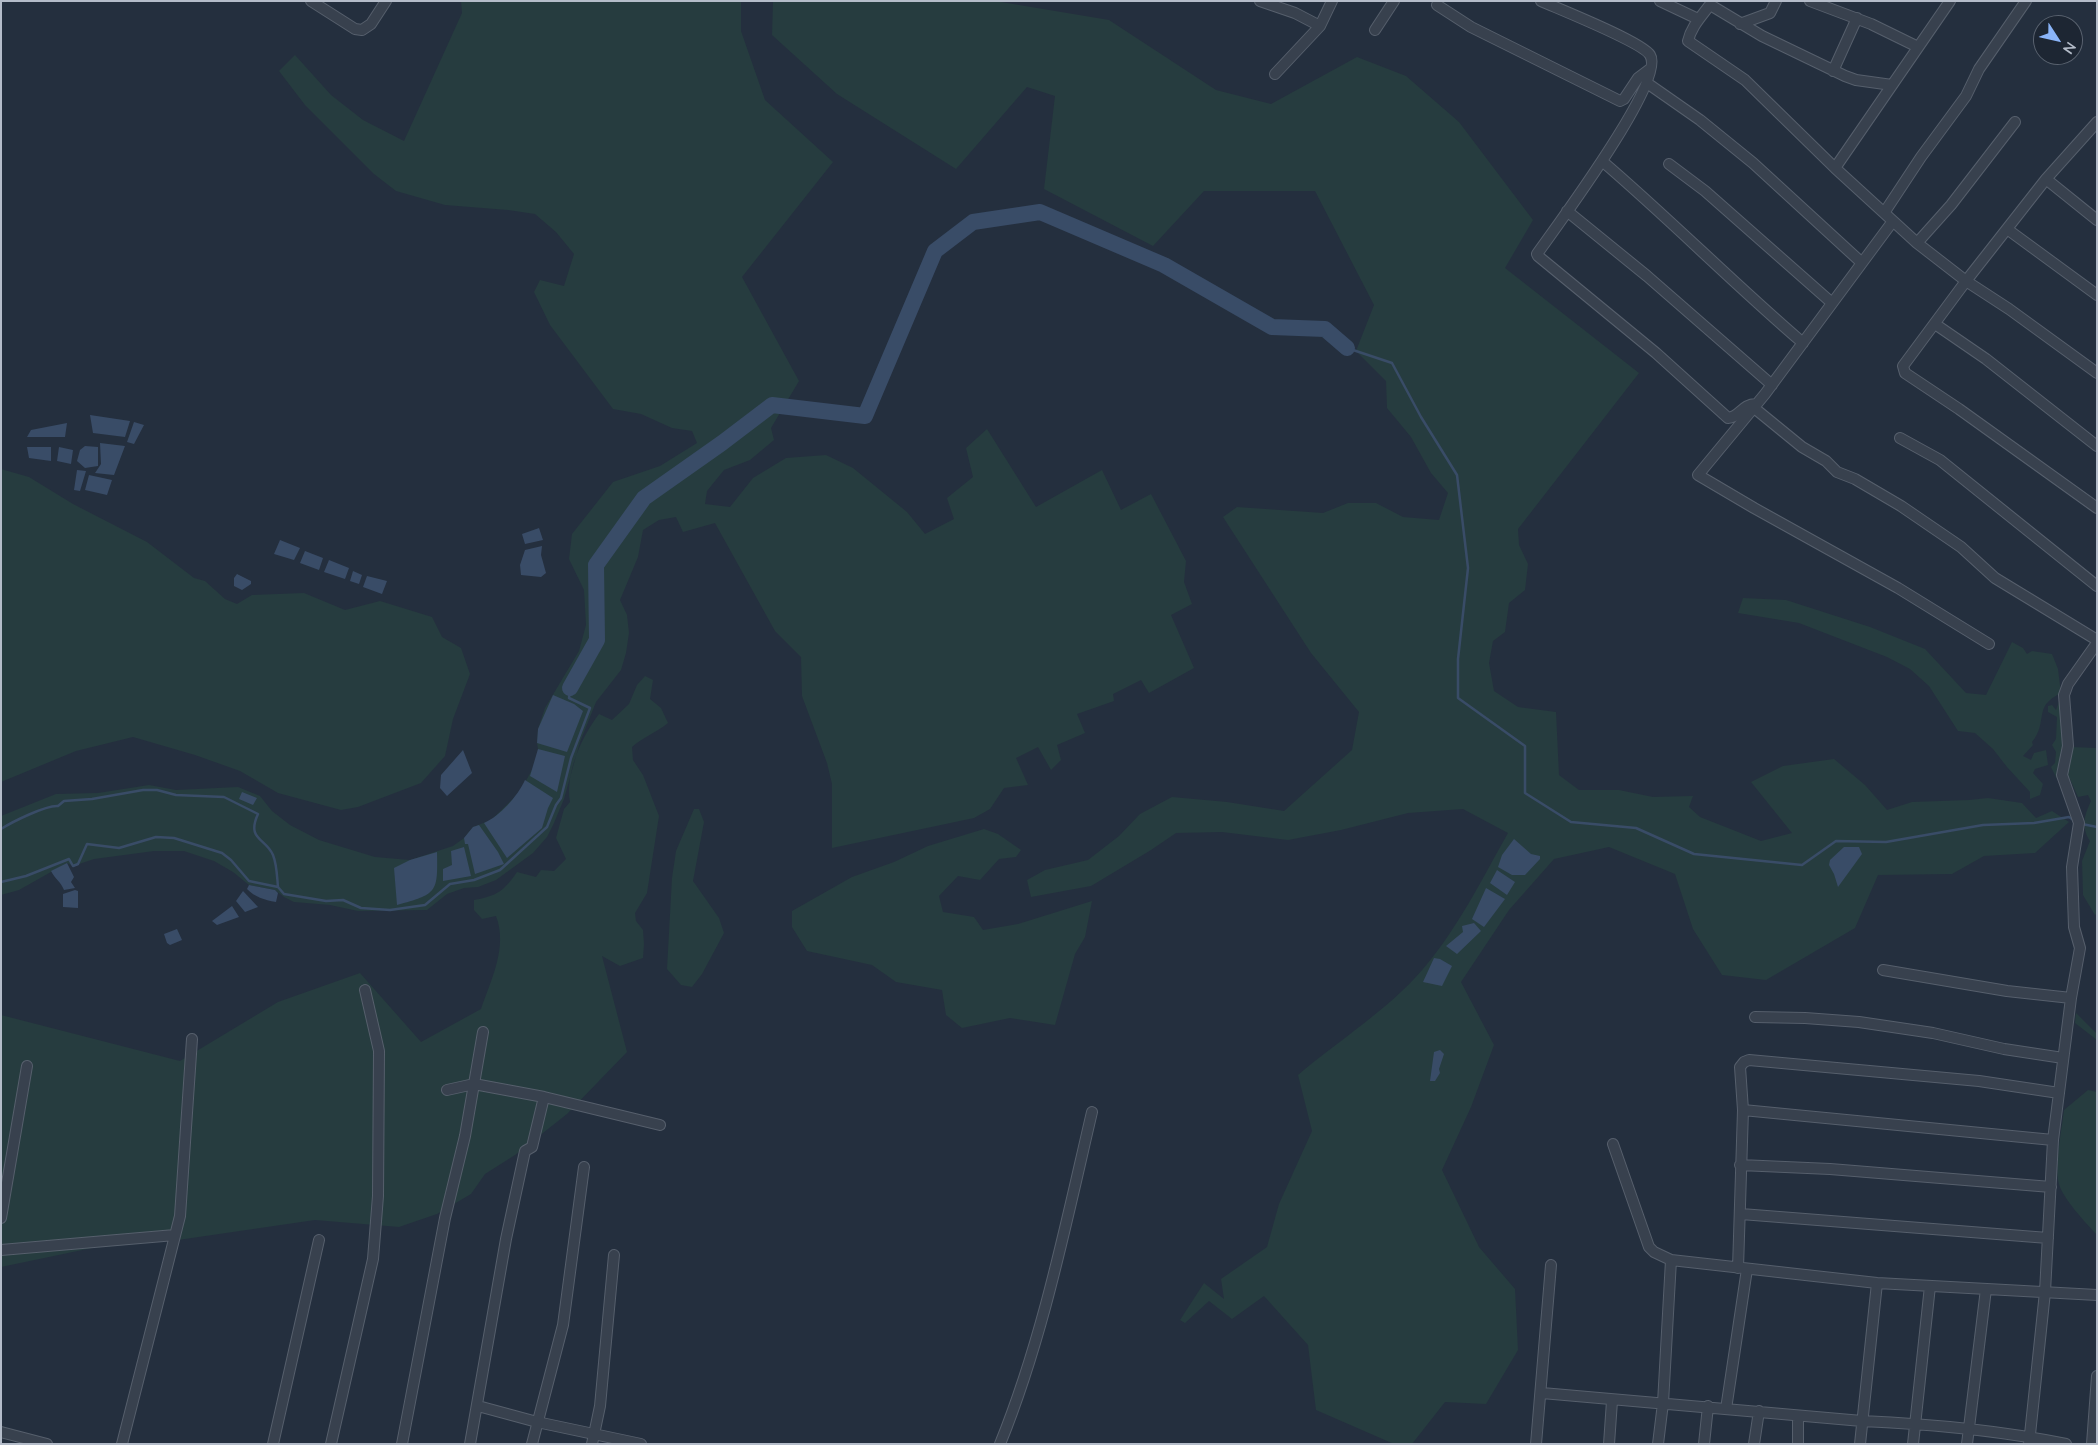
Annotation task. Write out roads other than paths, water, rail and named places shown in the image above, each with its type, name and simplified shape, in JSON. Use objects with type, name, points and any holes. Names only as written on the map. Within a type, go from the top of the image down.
[{"type":"street","points":[[311,1],[355,29],[362,30],[371,24],[386,1]]},
{"type":"street","points":[[1260,1],[1295,13],[1320,26]]},
{"type":"street","points":[[1275,74],[1320,26],[1332,1]]},
{"type":"street","points":[[1375,30],[1394,1]]},
{"type":"street","points":[[1541,1],[1623,38],[1649,53],[1652,60],[1647,83],[1640,97],[1602,161],[1537,254],[1538,256],[1656,353],[1728,418],[1735,416],[1746,406],[1755,406],[1802,446],[1826,461],[1837,472],[1854,479],[1901,506],[1952,540],[1995,578],[2097,642],[2068,684],[2064,695],[2068,746],[2062,775],[2079,823],[2072,867],[2074,927],[2080,948],[2071,998],[2053,1140],[2045,1292],[2030,1440]]},
{"type":"street","points":[[1660,1],[1698,19]]},
{"type":"street","points":[[1740,24],[1770,12],[1776,1]]},
{"type":"street","points":[[1810,1],[1857,18],[1918,47]]},
{"type":"street","points":[[1835,168],[1950,1]]},
{"type":"street","points":[[1884,213],[1921,157],[1966,96],[1979,69],[2026,1]]},
{"type":"street","points":[[1437,6],[1471,27],[1620,102],[1635,82],[1650,69]]},
{"type":"street","points":[[1892,85],[1856,80],[1832,70],[1740,24],[1712,6],[1709,6],[1698,19],[1688,41],[1745,80],[1835,168],[1917,243],[1966,281],[2009,309],[2097,373]]},
{"type":"street","points":[[1832,70],[1857,18]]},
{"type":"street","points":[[1647,83],[1700,120],[1753,163],[1862,263]]},
{"type":"street","points":[[1917,243],[1951,205],[2015,122]]},
{"type":"street","points":[[2097,122],[2093,135],[2046,179],[1966,281],[1903,366],[1905,373],[1959,409],[2052,478],[2097,508]]},
{"type":"street","points":[[1602,161],[1646,198],[1747,294],[1803,343]]},
{"type":"street","points":[[1669,164],[1705,191],[1832,304]]},
{"type":"street","points":[[2046,179],[2097,220]]},
{"type":"street","points":[[1567,211],[1647,276],[1772,385]]},
{"type":"street","points":[[1892,221],[1772,385],[1698,475],[1898,588],[1989,644]]},
{"type":"street","points":[[2007,229],[2097,294]]},
{"type":"street","points":[[1935,324],[1986,360],[2097,446]]},
{"type":"street","points":[[1900,438],[1940,460],[2097,586]]},
{"type":"street","points":[[1883,970],[2006,991],[2071,998]]},
{"type":"street","points":[[331,1444],[373,1259],[376,1214],[379,1051],[365,990]]},
{"type":"street","points":[[1755,1017],[1859,1022],[1933,1033],[2004,1050],[2064,1058]]},
{"type":"street","points":[[402,1444],[483,1032]]},
{"type":"street","points":[[122,1444],[180,1216],[192,1040]]},
{"type":"street","points":[[1726,1409],[1743,1268],[1740,1165],[1743,1110],[1740,1067],[1744,1062],[1748,1060],[1978,1081],[2059,1093]]},
{"type":"street","points":[[1,1218],[27,1066]]},
{"type":"street","points":[[447,1090],[474,1084],[544,1097],[660,1125]]},
{"type":"street","points":[[470,1444],[506,1240],[525,1151],[532,1146],[544,1097]]},
{"type":"street","points":[[1743,1110],[2053,1140]]},
{"type":"street","points":[[1000,1444],[1018,1400],[1056,1263],[1092,1112]]},
{"type":"street","points":[[1613,1144],[1648,1247],[1671,1260],[1877,1284],[2097,1295]]},
{"type":"street","points":[[1740,1165],[1830,1169],[2051,1187]]},
{"type":"street","points":[[532,1444],[563,1325],[584,1167]]},
{"type":"street","points":[[1741,1214],[2048,1238]]},
{"type":"street","points":[[1,1250],[175,1235]]},
{"type":"street","points":[[273,1444],[319,1240]]},
{"type":"street","points":[[593,1439],[600,1406],[614,1255]]},
{"type":"street","points":[[1658,1444],[1663,1403],[1671,1260]]},
{"type":"street","points":[[1536,1444],[1542,1393],[1551,1265]]},
{"type":"street","points":[[1860,1444],[1877,1284]]},
{"type":"street","points":[[1913,1444],[1930,1286]]},
{"type":"street","points":[[1967,1444],[1986,1289]]},
{"type":"street","points":[[2092,1444],[2097,1376]]},
{"type":"street","points":[[1542,1393],[1612,1401],[1708,1406],[1798,1416],[1915,1423],[2066,1444]]},
{"type":"street","points":[[1609,1444],[1612,1401]]},
{"type":"street","points":[[478,1406],[593,1439],[641,1444]]},
{"type":"street","points":[[1704,1444],[1708,1406]]},
{"type":"street","points":[[1754,1444],[1759,1411]]},
{"type":"street","points":[[1798,1416],[1798,1444]]},
{"type":"street","points":[[1,1432],[47,1444]]},
{"type":"water","points":[[90,415],[130,421],[125,437],[93,433]]},
{"type":"water","points":[[134,422],[144,425],[134,444],[127,442]]},
{"type":"water","points":[[67,423],[65,437],[27,437],[31,430]]},
{"type":"water","points":[[100,443],[125,446],[114,475],[95,473],[101,464]]},
{"type":"water","points":[[85,446],[98,447],[98,466],[85,468],[77,461],[80,450]]},
{"type":"water","points":[[27,447],[51,447],[51,461],[29,458]]},
{"type":"water","points":[[59,447],[73,450],[71,464],[57,461]]},
{"type":"water","points":[[77,470],[86,471],[80,491],[74,490]]},
{"type":"water","points":[[89,475],[112,480],[107,495],[85,490]]},
{"type":"water","points":[[539,528],[543,540],[525,544],[522,534]]},
{"type":"water","points":[[280,540],[300,548],[294,560],[274,554]]},
{"type":"water","points":[[542,546],[541,555],[546,573],[541,577],[521,575],[520,565],[525,550]]},
{"type":"water","points":[[305,551],[323,558],[319,570],[300,563]]},
{"type":"water","points":[[329,560],[349,568],[345,579],[324,572]]},
{"type":"water","points":[[353,571],[362,575],[359,584],[350,581]]},
{"type":"water","points":[[237,574],[251,581],[251,584],[242,590],[234,586],[234,578]]},
{"type":"water","points":[[367,576],[387,581],[382,594],[363,587]]},
{"type":"water","points":[[553,695],[574,704],[583,711],[567,752],[537,743],[538,729]]},
{"type":"water","points":[[538,749],[565,756],[557,792],[530,776]]},
{"type":"water","points":[[463,750],[472,773],[447,796],[440,788],[441,775]]},
{"type":"water","points":[[525,780],[553,798],[542,828],[507,858],[484,823],[496,816],[508,805]]},
{"type":"water","points":[[242,792],[257,798],[253,805],[239,799]]},
{"type":"water","points":[[479,825],[504,864],[475,874],[468,844],[465,844],[464,838],[473,827]]},
{"type":"water","points":[[1514,839],[1531,854],[1540,856],[1540,859],[1525,875],[1512,875],[1498,867],[1502,855]]},
{"type":"water","points":[[464,847],[471,876],[443,881],[443,869],[452,865],[451,851]]},
{"type":"water","points":[[1844,847],[1859,847],[1862,854],[1838,887],[1829,865],[1830,860]]},
{"type":"water","points":[[437,852],[437,876],[432,890],[420,898],[397,905],[394,868],[410,860]]},
{"type":"water","points":[[67,863],[74,877],[71,882],[75,888],[64,890],[51,871]]},
{"type":"water","points":[[1497,870],[1515,882],[1507,895],[1490,883]]},
{"type":"water","points":[[249,885],[275,890],[278,893],[276,902],[253,894],[247,889]]},
{"type":"water","points":[[1486,888],[1505,899],[1484,927],[1472,919]]},
{"type":"water","points":[[75,890],[78,891],[78,908],[63,907],[63,894]]},
{"type":"water","points":[[243,891],[258,907],[245,912],[236,901]]},
{"type":"water","points":[[232,906],[239,917],[217,925],[212,921]]},
{"type":"water","points":[[1474,923],[1481,931],[1457,954],[1446,946],[1463,932],[1462,926]]},
{"type":"water","points":[[177,929],[182,940],[170,945],[167,943],[164,934]]},
{"type":"water","points":[[1434,958],[1440,959],[1452,966],[1442,986],[1423,982]]},
{"type":"water","points":[[1440,1050],[1444,1054],[1439,1069],[1440,1073],[1435,1081],[1430,1081],[1434,1052]]},
{"type":"waterway","points":[[570,688],[597,640],[596,565],[644,498],[772,405],[865,416],[935,251],[973,222],[1040,212],[1164,265],[1272,327],[1325,329],[1347,348]]},
{"type":"waterway","points":[[1347,348],[1392,363],[1421,417],[1457,475],[1468,568],[1458,659],[1458,698],[1525,746],[1525,793],[1571,822],[1636,828],[1694,854],[1802,865],[1836,841],[1886,842],[1983,825],[2034,823],[2069,817],[2075,821]]},
{"type":"waterway","points":[[1,882],[26,876],[69,859],[73,866],[78,864],[87,844],[119,848],[156,837],[174,838],[222,853],[231,860],[249,881],[278,887],[284,894],[326,901],[343,900],[361,908],[390,910],[425,905],[450,884],[474,880],[500,870],[547,827],[561,798],[571,758],[590,708],[569,698],[570,688]]},
{"type":"waterway","points":[[1,829],[38,811],[58,806],[64,801],[92,799],[143,790],[157,790],[176,795],[224,797],[258,814],[254,829],[258,838],[270,849],[273,855],[278,887]]},
{"type":"waterway","points":[[2082,824],[2097,827]]}]
